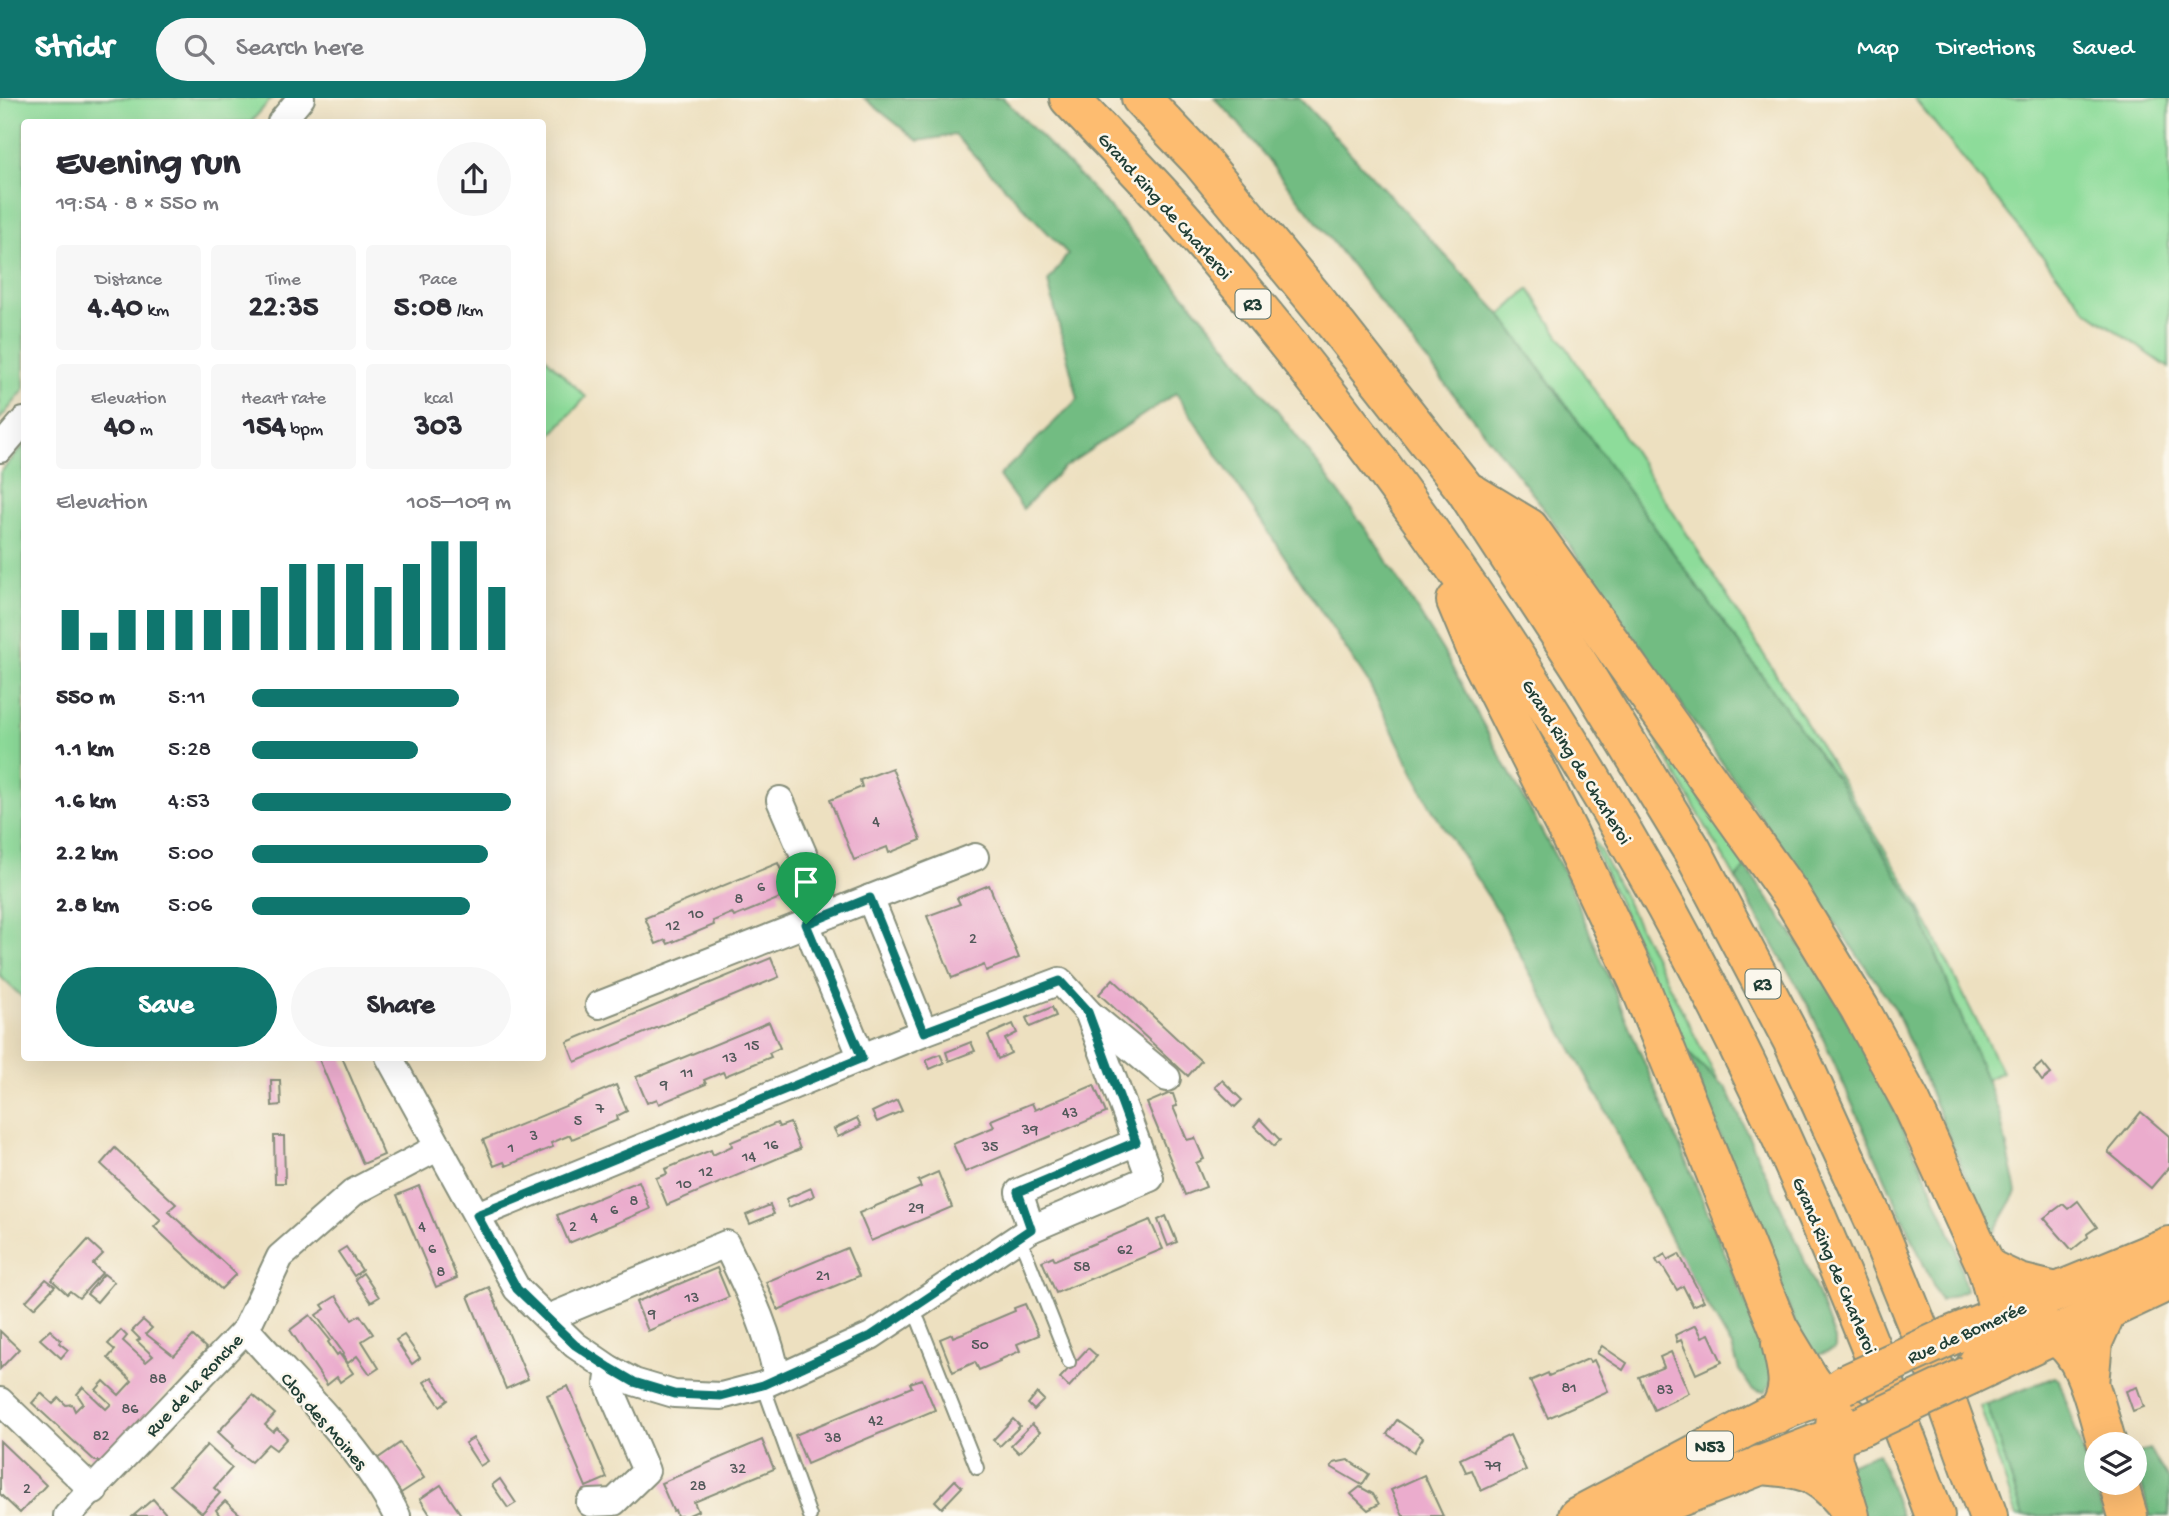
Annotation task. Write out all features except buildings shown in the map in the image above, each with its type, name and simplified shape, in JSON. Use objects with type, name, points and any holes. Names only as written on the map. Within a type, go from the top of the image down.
[{"type":"main road","name":"Grand Ring de Charleroi","points":[[1069,98],[1162,197],[1297,357],[1423,522],[1542,699],[1647,872],[1747,1064],[1832,1250],[1891,1395],[1935,1516]]},
{"type":"main road","name":"R3","points":[[1141,98],[1209,170],[1337,326],[1465,489],[1582,670],[1692,850],[1792,1040],[1897,1277],[1937,1374],[1987,1516]]},
{"type":"main road","points":[[1465,489],[1529,528],[1792,897],[1860,1009],[1911,1102],[1987,1268],[1988,1342],[2056,1336],[2070,1348],[2089,1384],[2103,1432]]},
{"type":"main road","points":[[1423,522],[1479,656],[1568,832],[1638,981],[1778,1327],[1810,1380],[1839,1410],[1832,1458],[1848,1511]]},
{"type":"main road","name":"Rue de Bomerée","points":[[1631,1516],[1760,1465],[1839,1410],[1988,1342],[2056,1292],[2169,1246]]},
{"type":"main road","points":[[1987,1268],[2019,1283],[2056,1292]]},
{"type":"main road","name":"Rue de Bomerée","points":[[1988,1342],[2056,1336],[2169,1282]]},
{"type":"main road","points":[[2089,1384],[2092,1342],[2106,1313]]},
{"type":"main road","points":[[1777,1414],[1787,1399],[1788,1384],[1778,1327]]},
{"type":"main road","name":"Rue de Bomerée","points":[[1578,1516],[1764,1418],[1777,1414],[1839,1410]]},
{"type":"main road","points":[[1760,1465],[1793,1468],[1814,1474],[1829,1485],[1848,1511]]},
{"type":"main road","points":[[2122,1495],[2128,1516]]},
{"type":"street","points":[[284,119],[301,98]]},
{"type":"street","points":[[0,449],[21,424]]},
{"type":"street","points":[[780,800],[862,1058]]},
{"type":"street","points":[[599,1005],[975,857]]},
{"type":"street","points":[[870,898],[924,1032]]},
{"type":"street","points":[[477,1215],[924,1032],[1060,981],[1088,1012],[1167,1078]]},
{"type":"street","points":[[392,1061],[517,1289],[575,1345],[634,1382],[674,1394],[721,1396],[770,1382],[871,1336],[1024,1234],[1150,1178],[1088,1012]]},
{"type":"street","points":[[1024,1234],[1018,1192],[1136,1142]]},
{"type":"street","name":"Rue de la Ronche","points":[[67,1516],[94,1491],[246,1329],[281,1257],[354,1192],[439,1147]]},
{"type":"street","points":[[548,1318],[726,1244],[760,1315],[772,1349],[770,1382]]},
{"type":"street","name":"Clos des Moines","points":[[246,1329],[353,1448],[386,1494],[397,1516]]},
{"type":"street","points":[[590,1503],[614,1502],[646,1471],[608,1383],[610,1368]]},
{"type":"street","points":[[0,1401],[94,1491]]},
{"type":"lane","points":[[1024,1234],[1025,1251],[1069,1362]]},
{"type":"lane","points":[[911,1309],[919,1322],[977,1468]]},
{"type":"lane","points":[[770,1382],[810,1516]]},
{"type":"green space","points":[[0,98],[272,98],[254,119],[21,119],[21,394],[0,419]]},
{"type":"green space","points":[[864,98],[1003,98],[1102,199],[1215,331],[1373,539],[1443,651],[1565,874],[1773,1368],[1773,1380],[1765,1392],[1752,1389],[1739,1370],[1732,1347],[1685,1267],[1601,1102],[1500,915],[1430,806],[1368,682],[1176,393],[1063,468],[1023,509],[999,476],[1078,399],[1048,282],[1068,254],[955,135],[918,141]]},
{"type":"green space","points":[[1214,98],[1299,98],[1501,315],[1839,782],[1919,911],[1999,1112],[2017,1192],[1991,1237],[1896,1010],[1536,498],[1235,119]]},
{"type":"green space","points":[[1914,98],[2169,98],[2169,368],[2086,310]]},
{"type":"green space","points":[[1529,289],[1736,610],[1916,900],[2002,1072],[1986,1080],[1919,911],[1839,782],[1501,315]]},
{"type":"green space","points":[[546,358],[586,397],[546,441]]},
{"type":"green space","points":[[21,448],[21,996],[0,976],[0,473]]},
{"type":"green space","points":[[1653,734],[1659,736],[1746,867],[1736,879]]},
{"type":"green space","points":[[1578,812],[1603,856],[1719,1083],[1686,1051]]},
{"type":"green space","points":[[1746,867],[1833,993],[1885,1091],[1955,1244],[1966,1290],[1940,1301],[1809,1007],[1736,879]]},
{"type":"green space","points":[[1686,1051],[1726,1087],[1798,1244],[1835,1339],[1835,1349],[1809,1358]]},
{"type":"green space","points":[[2055,1377],[2059,1380],[2084,1456],[2084,1495],[2097,1495],[2104,1516],[2023,1516],[1987,1404]]},
{"type":"green space","points":[[1987,1404],[2023,1516],[2017,1516],[1980,1406]]},
{"type":"green space","points":[[2149,1449],[2169,1480],[2169,1516],[2149,1516],[2144,1495],[2147,1495]]},
{"type":"green space","points":[[1878,1453],[1901,1516],[1862,1516],[1846,1465]]},
{"type":"route","points":[[870,898],[924,1032],[1060,981],[1088,1012],[1136,1142],[1018,1192],[1031,1229],[871,1336],[763,1385],[721,1396],[674,1394],[634,1382],[575,1345],[517,1289],[477,1215],[862,1058],[806,924],[870,898]]}]
